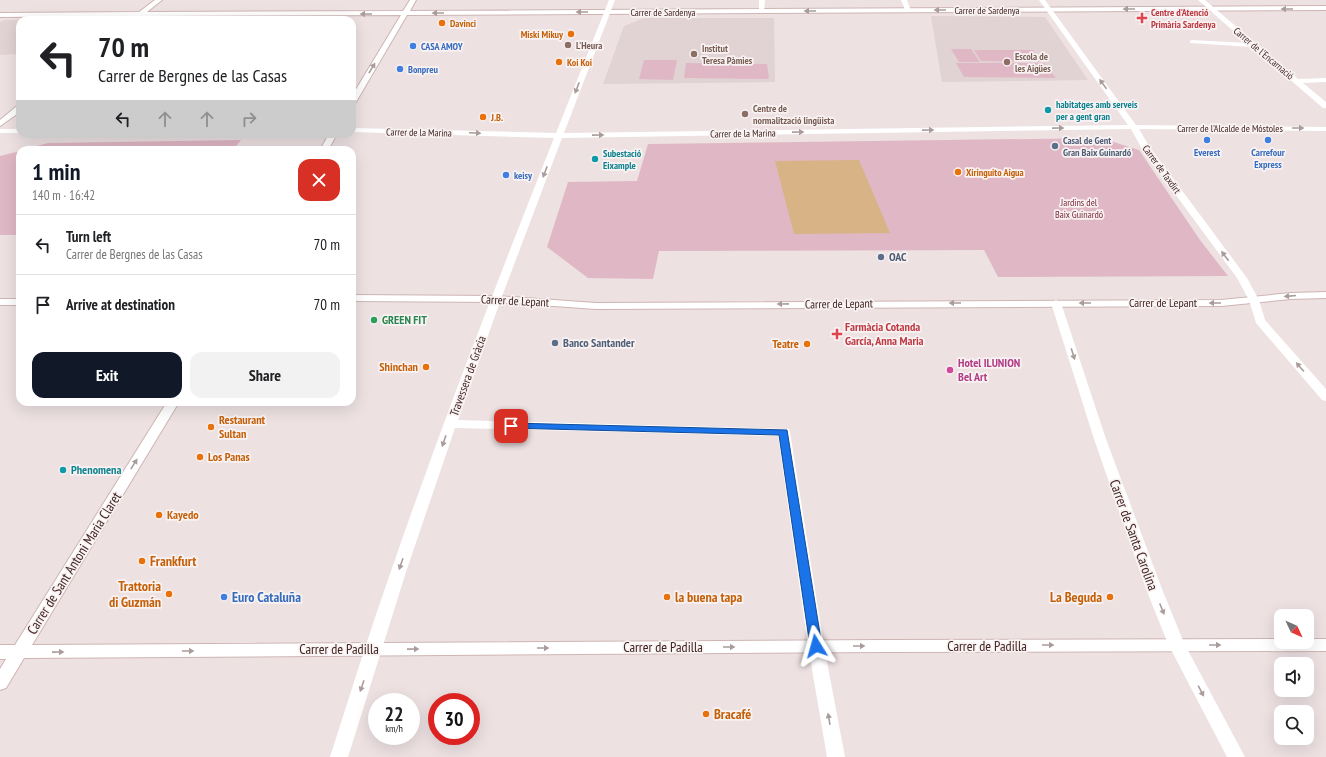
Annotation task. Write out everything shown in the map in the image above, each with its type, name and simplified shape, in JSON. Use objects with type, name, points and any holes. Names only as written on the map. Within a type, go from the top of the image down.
[{"type":"street","points":[[137,16],[159,0]]},
{"type":"street","points":[[356,95],[413,0]]},
{"type":"street","name":"Travessera de Gràcia","points":[[339,757],[398,572],[450,424],[496,299],[612,0]]},
{"type":"street","points":[[762,0],[762,11]]},
{"type":"street","points":[[904,0],[908,11]]},
{"type":"street","name":"Carrer de Taxdirt","points":[[1042,0],[1133,127],[1145,147],[1242,278],[1254,300],[1260,320],[1326,397]]},
{"type":"street","name":"Carrer de l'Encarnació","points":[[1201,0],[1255,44],[1326,106]]},
{"type":"street","name":"Carrer de Sardenya","points":[[0,15],[1326,8]]},
{"type":"street","points":[[1192,42],[1255,44]]},
{"type":"street","points":[[1296,80],[1326,80]]},
{"type":"street","points":[[0,124],[16,111]]},
{"type":"street","name":"Carrer de l'Alcalde de Móstoles","points":[[1133,127],[1326,129]]},
{"type":"street","name":"Carrer de la Marina","points":[[356,130],[559,136],[1133,127]]},
{"type":"street","points":[[0,131],[16,131]]},
{"type":"street","name":"Carrer de Lepant","points":[[356,298],[496,299],[603,306],[1222,303],[1291,296],[1326,295]]},
{"type":"street","points":[[0,302],[16,302]]},
{"type":"street","name":"Carrer de Santa Carolina","points":[[1056,303],[1100,439],[1150,578],[1176,644],[1236,757]]},
{"type":"street","name":"Carrer de Sant Antoni Maria Claret","points":[[0,683],[171,406]]},
{"type":"street","points":[[450,424],[784,432],[816,646],[836,757]]},
{"type":"street","name":"Carrer de Padilla","points":[[0,652],[1176,644],[1326,645]]},
{"type":"shaded area","name":"Escola de les Aigües","points":[[931,16],[1045,17],[1088,80],[942,82]]},
{"type":"shaded area","name":"Institut Teresa Pàmies","points":[[644,18],[774,18],[775,82],[603,84],[624,26]]},
{"type":"shaded area","points":[[4,20],[16,20],[16,54],[0,55],[0,22]]},
{"type":"shaded area","points":[[859,160],[890,233],[794,234],[775,161]]},
{"type":"green space","points":[[951,49],[971,49],[980,62],[959,62]]},
{"type":"green space","points":[[974,50],[1033,50],[1042,62],[981,61]]},
{"type":"green space","points":[[644,60],[677,60],[673,80],[639,79]]},
{"type":"green space","points":[[686,63],[767,64],[769,79],[684,78]]},
{"type":"green space","points":[[956,63],[1044,63],[1056,78],[964,77]]},
{"type":"green space","name":"Jardins del Baix Guinardó","points":[[1101,138],[1139,150],[1200,240],[1228,276],[998,277],[984,250],[659,251],[653,279],[588,278],[547,247],[568,182],[637,181],[648,144]]},
{"type":"green space","points":[[241,140],[236,146],[37,146],[48,143]]},
{"type":"green space","points":[[16,152],[16,235],[0,235],[0,156]]},
{"type":"place","name":"Centre d'Atenció Primària Sardenya","points":[[1142,18]]},
{"type":"place","name":"Davinci","points":[[442,23]]},
{"type":"place","name":"Miski Mikuy","points":[[571,34]]},
{"type":"place","name":"L'Heura","points":[[568,45]]},
{"type":"place","name":"CASA AMOY","points":[[413,46]]},
{"type":"place","name":"Institut Teresa Pàmies","points":[[694,54]]},
{"type":"place","name":"Koi Koi","points":[[559,62]]},
{"type":"place","name":"Escola de les Aigües","points":[[1007,62]]},
{"type":"place","name":"Bonpreu","points":[[400,69]]},
{"type":"place","name":"habitatges amb serveis per a gent gran","points":[[1048,110]]},
{"type":"place","name":"Centre de normalització lingüista","points":[[745,114]]},
{"type":"place","name":"J.B.","points":[[483,117]]},
{"type":"place","name":"Everest","points":[[1207,140]]},
{"type":"place","name":"Carrefour Express","points":[[1268,140]]},
{"type":"place","name":"Casal de Gent Gran Baix Guinardó","points":[[1055,146]]},
{"type":"place","name":"Subestació Eixample","points":[[595,159]]},
{"type":"place","name":"Xiringuito Aigua","points":[[958,172]]},
{"type":"place","name":"keisy","points":[[506,175]]},
{"type":"place","name":"OAC","points":[[881,257]]},
{"type":"place","name":"GREEN FIT","points":[[374,320]]},
{"type":"place","name":"Farmàcia Cotanda García, Anna Maria","points":[[837,334]]},
{"type":"place","name":"Banco Santander","points":[[555,343]]},
{"type":"place","name":"Teatre","points":[[807,344]]},
{"type":"place","name":"Shinchan","points":[[426,367]]},
{"type":"place","name":"Hotel ILUNION Bel Art","points":[[950,370]]},
{"type":"place","name":"Restaurant Sultan","points":[[211,427]]},
{"type":"place","name":"Los Panas","points":[[200,457]]},
{"type":"place","name":"Phenomena","points":[[63,470]]},
{"type":"place","name":"Kayedo","points":[[159,515]]},
{"type":"place","name":"Frankfurt","points":[[142,561]]},
{"type":"place","name":"Trattoria di Guzmán","points":[[169,594]]},
{"type":"place","name":"Euro Cataluña","points":[[224,597]]},
{"type":"place","name":"la buena tapa","points":[[667,597]]},
{"type":"place","name":"La Beguda","points":[[1110,597]]},
{"type":"place","name":"Bracafé","points":[[706,714]]},
{"type":"route","points":[[511,426],[784,432],[816,646]]}]
